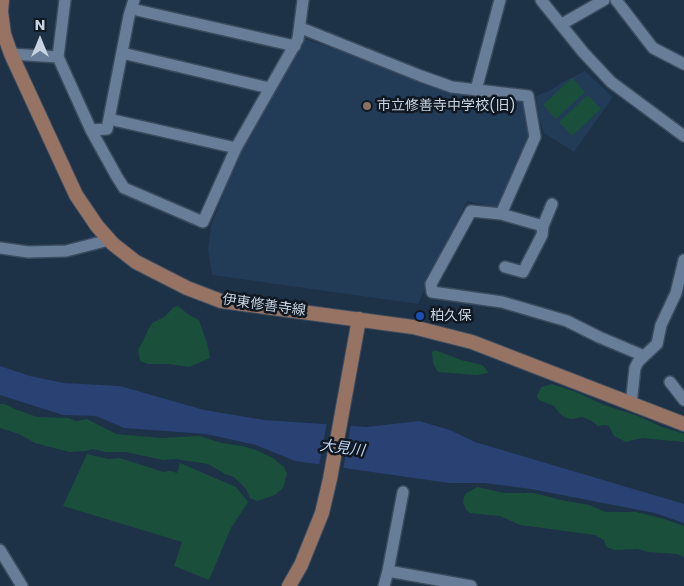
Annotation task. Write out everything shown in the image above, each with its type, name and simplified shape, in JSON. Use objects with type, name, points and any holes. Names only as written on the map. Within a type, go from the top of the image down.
[{"type":"main road","name":"伊東修善寺線","points":[[2,0],[1,12],[4,34],[11,54],[76,195],[109,240],[136,262],[186,288],[221,301],[358,318],[413,327],[472,342],[684,424]]},
{"type":"main road","points":[[288,586],[301,565],[322,513],[330,479],[358,318]]},
{"type":"street","points":[[65,0],[58,56],[91,130],[117,177],[124,188],[203,222],[236,148],[295,46],[300,28],[303,0]]},
{"type":"street","points":[[476,90],[500,0]]},
{"type":"street","points":[[541,0],[583,52],[612,82],[684,136]]},
{"type":"street","points":[[562,24],[604,0]]},
{"type":"street","points":[[616,0],[653,48],[684,64]]},
{"type":"street","points":[[91,130],[107,129],[133,4],[295,46]]},
{"type":"street","points":[[300,28],[452,87],[528,96],[535,137],[501,214]]},
{"type":"street","points":[[122,53],[269,88]]},
{"type":"street","points":[[11,54],[58,56]]},
{"type":"street","points":[[109,119],[236,148]]},
{"type":"street","points":[[506,267],[523,272],[542,235],[543,226],[552,204]]},
{"type":"street","points":[[543,226],[501,214],[471,211],[431,284],[432,292],[502,302],[567,321],[598,337],[644,356]]},
{"type":"street","points":[[0,248],[28,252],[66,251],[109,240]]},
{"type":"street","points":[[632,404],[635,368],[638,362],[657,344],[661,325],[676,293],[684,260]]},
{"type":"street","points":[[670,382],[684,400]]},
{"type":"street","points":[[384,586],[403,492]]},
{"type":"street","points":[[0,550],[22,586]]},
{"type":"street","points":[[388,571],[471,586]]},
{"type":"shaded area","points":[[305,39],[449,89],[523,100],[530,136],[497,208],[467,201],[418,304],[212,275],[208,250],[211,226],[241,148]]},
{"type":"shaded area","points":[[585,71],[613,97],[574,152],[544,133],[538,114],[536,96]]},
{"type":"green space","points":[[572,78],[585,92],[556,119],[543,105]]},
{"type":"green space","points":[[588,95],[601,109],[572,136],[559,122]]},
{"type":"green space","points":[[178,306],[199,320],[210,358],[189,367],[169,364],[148,364],[140,361],[138,350],[152,323],[164,317],[174,307]]},
{"type":"green space","points":[[435,350],[461,360],[482,365],[488,373],[477,375],[438,372],[433,363],[432,352]]},
{"type":"green space","points":[[552,384],[684,434],[684,442],[642,438],[626,442],[614,436],[609,426],[598,426],[582,417],[566,418],[554,406],[539,400],[537,396],[541,387]]},
{"type":"green space","points":[[0,404],[5,404],[37,417],[68,418],[76,421],[87,419],[116,434],[161,438],[199,436],[222,443],[242,446],[273,458],[284,467],[287,474],[283,488],[275,495],[257,501],[250,498],[246,489],[234,477],[208,464],[175,459],[163,460],[126,452],[105,452],[93,449],[69,452],[35,443],[19,434],[0,428]]},
{"type":"green space","points":[[87,454],[108,459],[120,458],[163,472],[177,473],[180,463],[236,487],[248,502],[231,528],[209,580],[174,566],[182,542],[63,506]]},
{"type":"green space","points":[[477,487],[504,493],[534,493],[589,505],[606,512],[636,512],[664,519],[684,526],[684,557],[677,554],[648,552],[637,549],[615,550],[606,547],[604,540],[595,535],[520,525],[500,516],[470,513],[466,510],[463,502],[465,494]]},
{"type":"water","name":"大見川","points":[[0,366],[30,376],[64,383],[120,386],[204,410],[264,420],[367,427],[419,421],[450,430],[475,442],[684,504],[684,523],[655,513],[531,489],[484,483],[449,483],[295,461],[256,445],[206,434],[124,428],[96,416],[63,415],[0,395]]},
{"type":"pier","points":[[327,422],[351,424],[343,470],[319,466]]},
{"type":"place","name":"市立修善寺中学校(旧)","points":[[367,106]]},
{"type":"place","name":"柏久保","points":[[420,316]]}]
